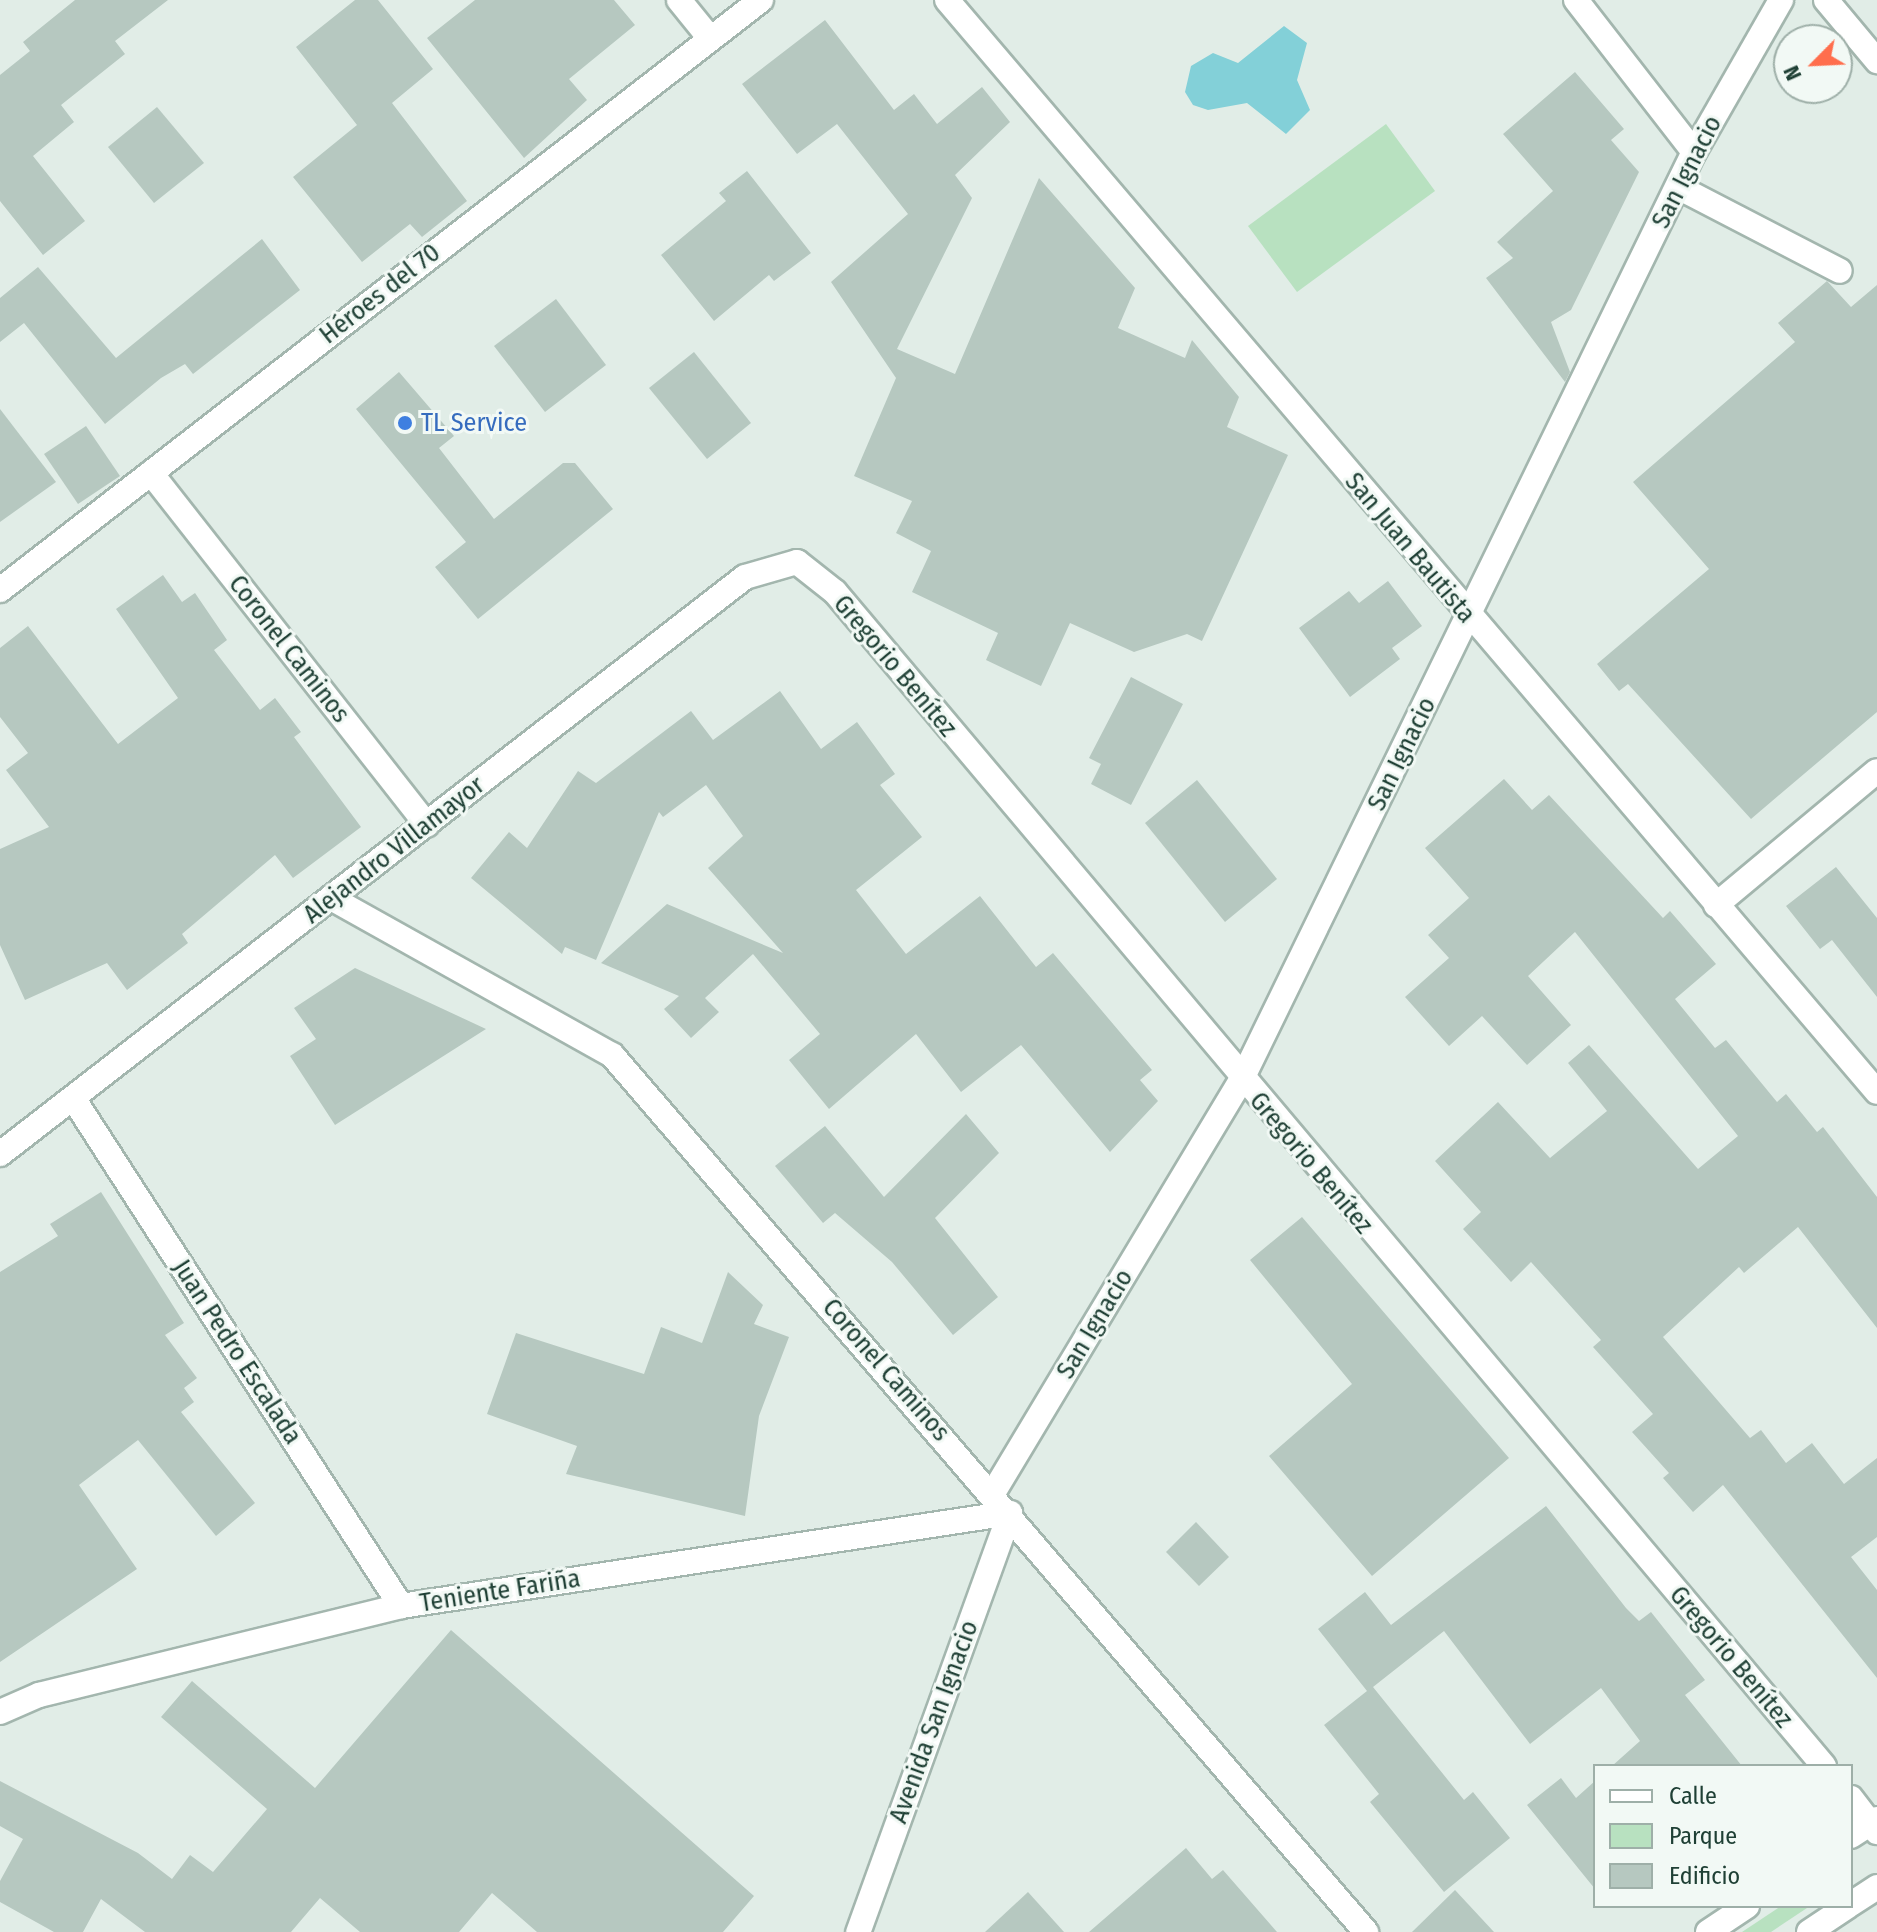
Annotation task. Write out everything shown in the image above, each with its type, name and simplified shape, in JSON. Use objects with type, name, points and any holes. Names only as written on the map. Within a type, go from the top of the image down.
[{"type":"street","points":[[679,0],[709,37]]},
{"type":"street","name":"Héroes del 70","points":[[0,590],[709,37],[761,0]]},
{"type":"street","name":"San Juan Bautista","points":[[947,0],[1469,619],[1877,1092]]},
{"type":"street","points":[[1576,0],[1694,152]]},
{"type":"street","name":"San Ignacio","points":[[993,1493],[1241,1081],[1469,619],[1694,152],[1781,0]]},
{"type":"street","points":[[1826,0],[1877,61]]},
{"type":"street","points":[[1678,187],[1840,271]]},
{"type":"street","name":"Coronel Caminos","points":[[151,473],[427,825]]},
{"type":"street","name":"Alejandro Villamayor","points":[[0,1154],[745,577],[797,562]]},
{"type":"street","name":"Gregorio Benítez","points":[[797,562],[835,592],[1241,1081],[1822,1764]]},
{"type":"street","points":[[1716,905],[1877,771]]},
{"type":"street","name":"Coronel Caminos","points":[[331,898],[612,1055],[993,1493],[1366,1932]]},
{"type":"street","name":"Juan Pedro Escalada","points":[[73,1098],[401,1606]]},
{"type":"street","name":"Teniente Fariña","points":[[0,1712],[39,1695],[401,1606],[1010,1513]]},
{"type":"street","name":"Avenida San Ignacio","points":[[858,1932],[1010,1513]]},
{"type":"street","points":[[1853,1800],[1875,1824],[1853,1835]]},
{"type":"street","points":[[1853,1903],[1877,1887]]},
{"type":"street","points":[[1708,1932],[1744,1908]]},
{"type":"street","points":[[1809,1932],[1845,1908]]},
{"type":"green space","points":[[1386,124],[1435,191],[1297,292],[1248,226]]},
{"type":"green space","points":[[1778,1908],[1807,1908],[1771,1932],[1742,1932]]},
{"type":"water","points":[[1284,26],[1307,43],[1297,80],[1310,110],[1286,134],[1247,103],[1208,110],[1193,105],[1185,92],[1191,66],[1213,53],[1238,63]]},
{"type":"building","points":[[75,0],[168,0],[115,41],[125,54],[61,105],[74,122],[33,156],[85,221],[43,255],[0,201],[0,75],[30,51],[23,42]]},
{"type":"building","points":[[355,0],[378,0],[433,69],[392,103],[467,201],[422,237],[410,224],[362,262],[293,177],[357,125],[296,47]]},
{"type":"building","points":[[475,0],[614,0],[635,25],[569,79],[587,100],[524,158],[427,38]]},
{"type":"building","points":[[825,20],[894,110],[914,94],[937,124],[982,87],[1010,122],[955,175],[972,198],[897,349],[955,374],[1039,178],[1135,288],[1118,328],[1185,358],[1192,340],[1239,397],[1227,427],[1288,455],[1202,641],[1187,634],[1134,652],[1070,623],[1041,686],[986,660],[998,633],[912,592],[931,551],[896,533],[912,501],[854,476],[896,378],[831,282],[908,214],[837,124],[797,154],[742,84]]},
{"type":"building","points":[[1575,72],[1624,129],[1611,140],[1639,172],[1571,310],[1551,322],[1570,372],[1565,382],[1486,278],[1513,258],[1497,242],[1553,191],[1503,134]]},
{"type":"building","points":[[157,107],[204,163],[154,203],[108,147]]},
{"type":"building","points":[[747,171],[811,253],[774,281],[769,275],[714,321],[661,255],[726,201],[719,193]]},
{"type":"building","points":[[262,239],[300,290],[193,374],[185,364],[161,378],[105,424],[24,323],[0,342],[0,298],[38,267],[116,358]]},
{"type":"building","points":[[1827,281],[1851,307],[1877,285],[1877,712],[1751,819],[1628,684],[1619,691],[1597,664],[1709,569],[1633,482],[1795,342],[1778,323]]},
{"type":"building","points":[[556,299],[606,365],[545,412],[494,346]]},
{"type":"building","points":[[694,352],[751,423],[707,459],[649,388]]},
{"type":"building","points":[[399,372],[454,436],[439,448],[494,519],[563,463],[575,463],[613,509],[478,619],[435,567],[466,542],[356,409]]},
{"type":"building","points":[[0,409],[56,482],[0,522]]},
{"type":"building","points":[[86,426],[120,476],[78,504],[44,454]]},
{"type":"building","points":[[163,575],[182,602],[195,593],[227,640],[214,650],[260,710],[275,698],[301,732],[294,737],[361,827],[293,878],[275,855],[182,934],[188,943],[127,990],[107,963],[25,1000],[0,945],[0,849],[49,827],[6,770],[28,753],[0,717],[0,648],[28,626],[118,744],[178,698],[116,609]]},
{"type":"building","points":[[1388,581],[1422,626],[1392,648],[1400,659],[1350,697],[1299,628],[1349,591],[1359,603]]},
{"type":"building","points":[[1131,677],[1183,704],[1131,805],[1091,784],[1101,764],[1089,758]]},
{"type":"building","points":[[780,691],[821,749],[857,722],[895,774],[880,785],[922,837],[856,890],[906,954],[980,896],[1036,967],[1053,953],[1152,1070],[1140,1080],[1158,1101],[1110,1152],[1021,1045],[961,1092],[916,1034],[829,1109],[789,1060],[820,1034],[753,954],[705,998],[719,1012],[691,1038],[664,1009],[679,996],[601,963],[667,904],[783,953],[708,868],[743,836],[706,785],[663,817],[659,812],[596,960],[565,947],[562,954],[471,878],[509,832],[527,848],[578,771],[596,783],[691,711],[713,740]]},
{"type":"building","points":[[1504,779],[1532,810],[1549,795],[1663,918],[1670,911],[1716,964],[1675,999],[1715,1048],[1726,1040],[1777,1102],[1786,1094],[1817,1132],[1823,1127],[1877,1197],[1877,1328],[1798,1227],[1744,1273],[1739,1267],[1663,1337],[1750,1438],[1761,1430],[1786,1463],[1812,1443],[1844,1484],[1877,1458],[1877,1537],[1851,1557],[1877,1590],[1877,1678],[1723,1485],[1693,1512],[1663,1478],[1669,1473],[1632,1432],[1653,1414],[1593,1347],[1601,1340],[1531,1262],[1511,1282],[1463,1229],[1481,1212],[1435,1161],[1498,1102],[1550,1158],[1607,1111],[1568,1063],[1589,1045],[1698,1169],[1738,1136],[1575,932],[1528,976],[1571,1025],[1527,1065],[1482,1016],[1449,1046],[1405,997],[1449,958],[1428,935],[1469,898],[1425,848]]},
{"type":"building","points":[[1197,780],[1277,879],[1225,922],[1145,823]]},
{"type":"building","points":[[1836,867],[1877,918],[1877,997],[1832,940],[1820,949],[1786,906]]},
{"type":"building","points":[[355,968],[486,1029],[335,1125],[290,1056],[316,1039],[294,1008]]},
{"type":"building","points":[[966,1114],[999,1153],[935,1218],[998,1297],[953,1335],[892,1262],[835,1213],[823,1223],[775,1166],[825,1126],[884,1197]]},
{"type":"building","points":[[101,1192],[184,1323],[165,1335],[197,1378],[184,1388],[194,1402],[181,1412],[255,1503],[216,1536],[138,1440],[79,1485],[137,1569],[0,1662],[0,1272],[58,1236],[50,1224]]},
{"type":"building","points":[[1302,1217],[1509,1458],[1372,1576],[1269,1456],[1352,1384],[1250,1260]]},
{"type":"building","points":[[728,1272],[763,1305],[754,1324],[789,1337],[759,1416],[745,1516],[566,1474],[577,1446],[487,1414],[516,1333],[644,1374],[661,1327],[702,1343]]},
{"type":"building","points":[[1546,1506],[1626,1608],[1639,1621],[1651,1612],[1705,1680],[1685,1695],[1740,1764],[1614,1764],[1640,1741],[1601,1688],[1530,1744],[1444,1631],[1373,1687],[1464,1800],[1473,1792],[1510,1838],[1444,1892],[1370,1802],[1379,1794],[1324,1725],[1367,1691],[1318,1629],[1365,1592],[1391,1625]]},
{"type":"building","points":[[1196,1522],[1229,1557],[1199,1586],[1166,1552]]},
{"type":"building","points":[[451,1630],[754,1896],[723,1932],[537,1932],[492,1893],[459,1932],[360,1932],[320,1898],[291,1932],[145,1932],[101,1899],[83,1932],[54,1932],[0,1902],[0,1881],[23,1839],[0,1826],[0,1781],[138,1853],[172,1879],[190,1855],[213,1872],[267,1809],[161,1717],[192,1681],[315,1788]]},
{"type":"building","points":[[1561,1778],[1576,1798],[1593,1783],[1593,1887],[1527,1805]]},
{"type":"building","points":[[1186,1848],[1212,1879],[1223,1870],[1277,1932],[1089,1932]]},
{"type":"building","points":[[1455,1890],[1494,1932],[1412,1932]]},
{"type":"building","points":[[1028,1892],[1064,1932],[985,1932]]},
{"type":"place","name":"TL Service","points":[[405,423]]}]
